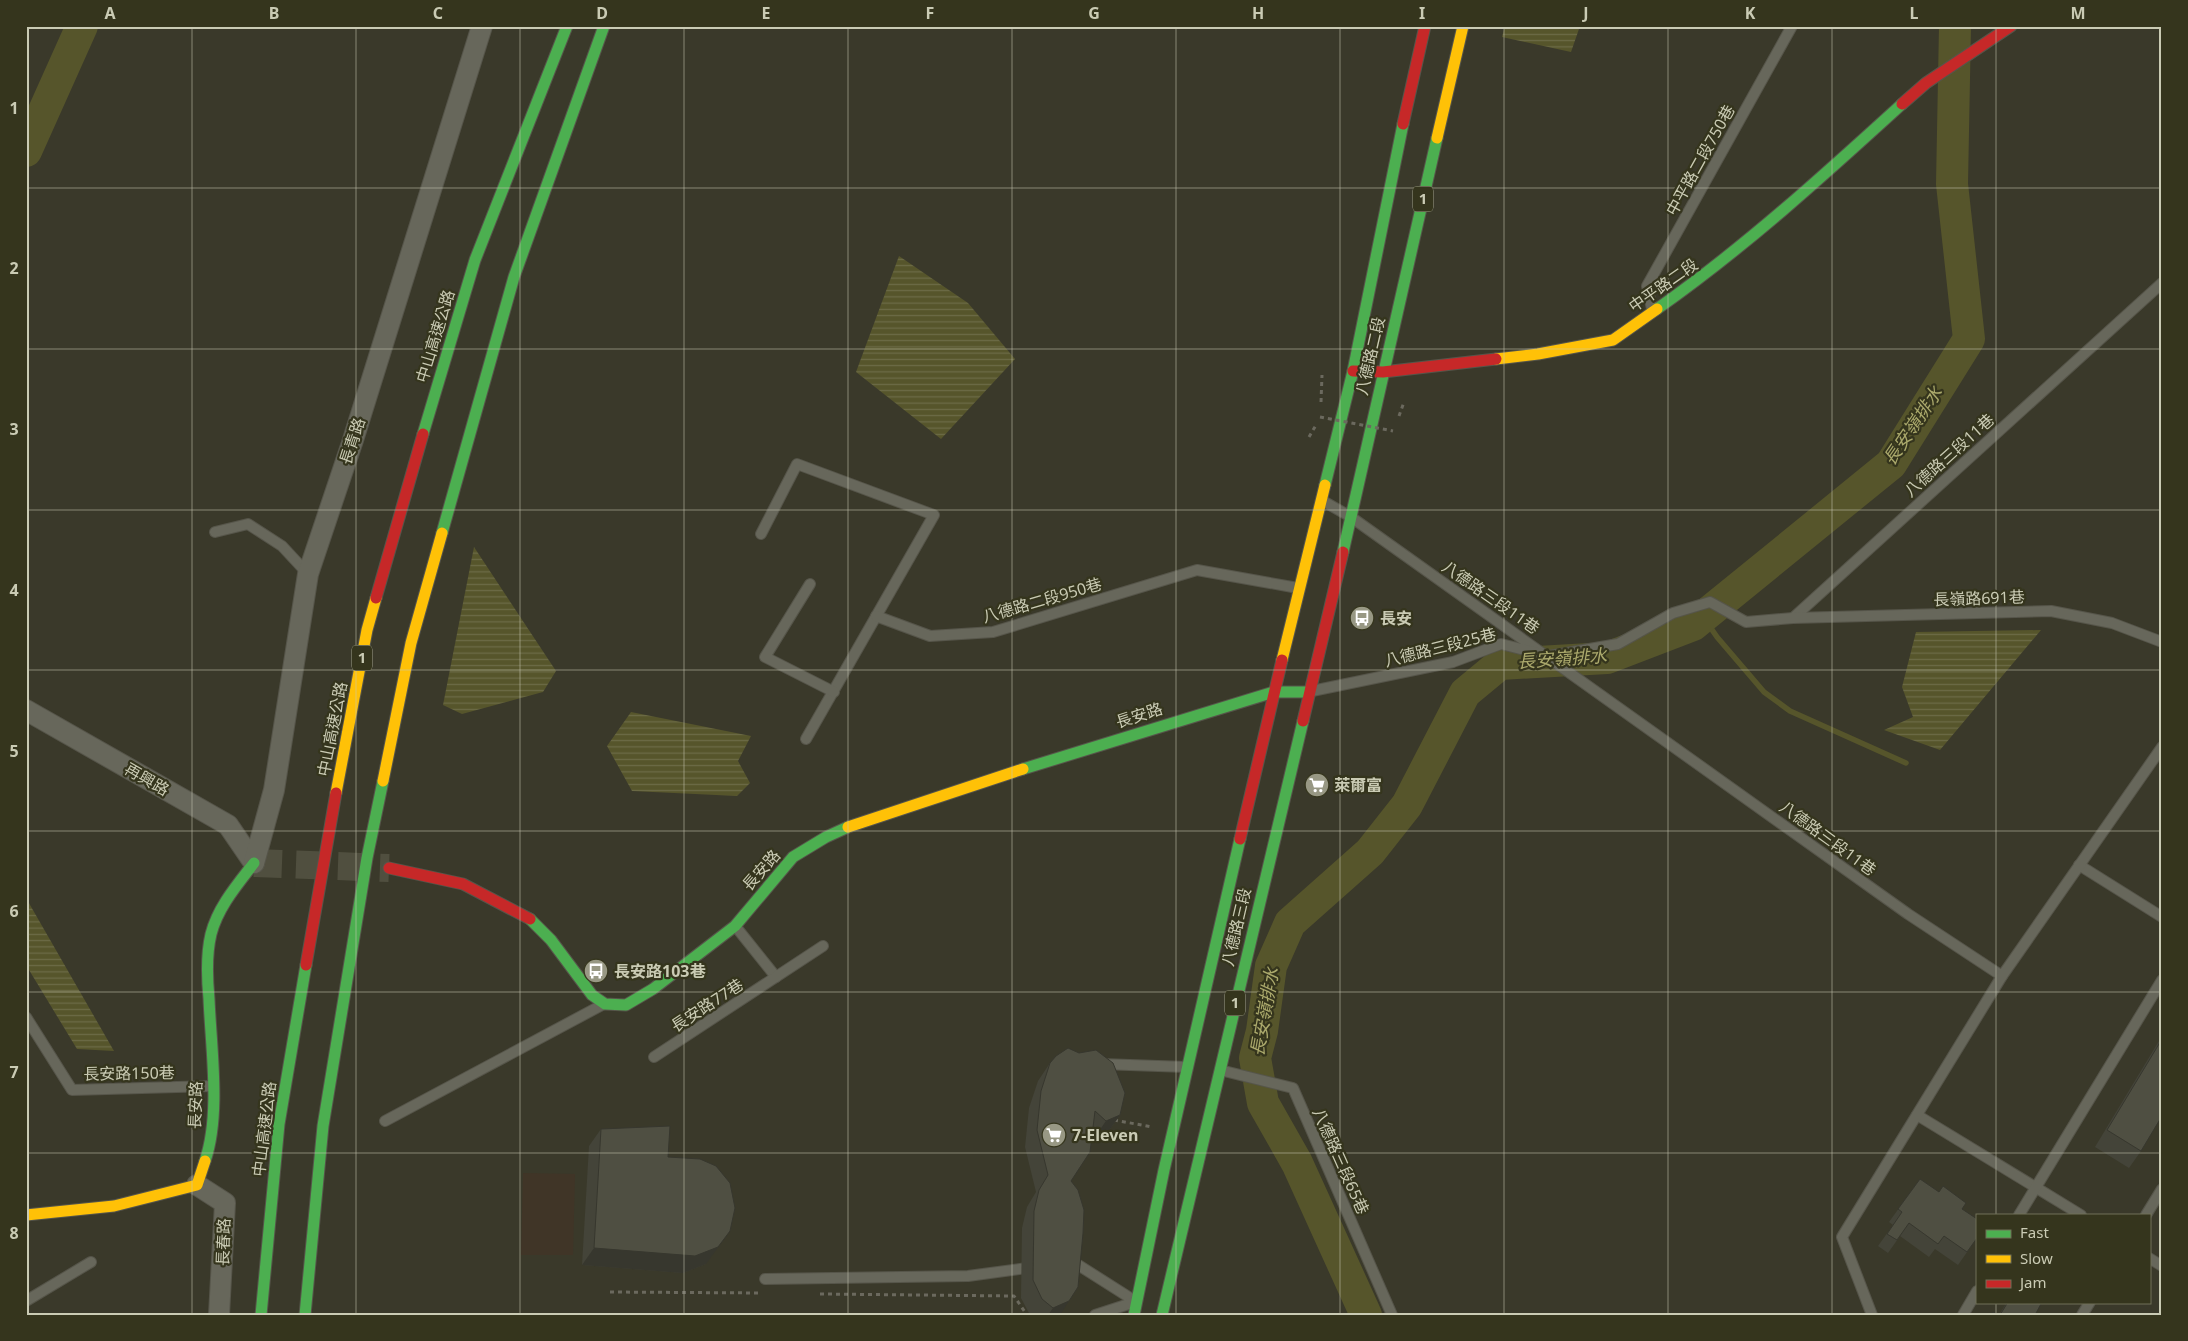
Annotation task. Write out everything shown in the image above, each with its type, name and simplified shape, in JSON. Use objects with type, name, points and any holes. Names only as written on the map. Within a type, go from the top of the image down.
[{"type":"main road","name":"中山高速公路","points":[[261,1315],[278,1124],[325,851],[368,630],[411,472],[476,260],[567,26]]},
{"type":"main road","points":[[305,1315],[323,1126],[367,858],[411,643],[514,277],[604,26]]},
{"type":"main road","name":"八德路二段","points":[[1274,692],[1354,371],[1420,42],[1425,26]]},
{"type":"main road","name":"八德路二段","points":[[1308,692],[1351,517],[1463,26]]},
{"type":"main road","name":"中平路二段","points":[[1354,371],[1383,372],[1538,354],[1613,340],[1719,265],[1806,192],[1926,83],[1991,38],[2012,26]]},
{"type":"main road","name":"長安路","points":[[605,1004],[626,1005],[653,989],[735,926],[793,857],[826,837],[881,815],[1161,725],[1274,692],[1308,692]]},
{"type":"main road","name":"八德路三段","points":[[1152,1306],[1173,1131],[1274,692]]},
{"type":"main road","name":"八德路三段","points":[[1134,1315],[1152,1306],[1219,1070],[1308,692]]},
{"type":"main road","name":"長安路","points":[[197,1185],[210,1146],[213,1086],[207,968],[211,934],[224,904],[254,863]]},
{"type":"main road","points":[[389,868],[463,884],[528,917],[551,940],[592,995],[605,1004]]},
{"type":"main road","points":[[26,1215],[114,1206],[197,1185]]},
{"type":"street","name":"長青路","points":[[254,863],[274,790],[308,574],[353,440],[482,26]]},
{"type":"street","name":"再興路","points":[[26,710],[228,825],[254,863]]},
{"type":"street","name":"長春路","points":[[197,1185],[224,1202],[219,1315]]},
{"type":"lane","name":"中平路二段750巷","points":[[1653,311],[1647,286],[1792,26]]},
{"type":"lane","name":"八德路三段11巷","points":[[1793,618],[2162,283]]},
{"type":"lane","points":[[761,534],[797,464],[934,515],[806,739]]},
{"type":"lane","name":"八德路三段11巷","points":[[1323,501],[1351,517],[1549,656],[1908,914],[2002,976]]},
{"type":"lane","points":[[215,532],[248,524],[282,546],[308,574]]},
{"type":"lane","name":"八德路二段950巷","points":[[876,616],[930,636],[993,632],[1197,570],[1301,588]]},
{"type":"lane","points":[[810,584],[765,657],[834,692]]},
{"type":"lane","points":[[1549,656],[1618,644],[1673,613],[1710,602],[1746,622],[1793,618]]},
{"type":"lane","name":"長嶺路691巷","points":[[1793,618],[2051,611],[2112,624],[2162,642]]},
{"type":"lane","name":"八德路三段25巷","points":[[1308,692],[1453,662],[1501,644],[1549,656]]},
{"type":"lane","points":[[1872,1315],[1842,1237],[2002,976],[2162,747]]},
{"type":"lane","points":[[2079,865],[2162,917]]},
{"type":"lane","points":[[735,926],[776,977]]},
{"type":"lane","name":"長安路77巷","points":[[654,1057],[824,946]]},
{"type":"lane","points":[[2020,1214],[2162,980]]},
{"type":"lane","points":[[385,1121],[605,1004]]},
{"type":"lane","name":"長安路150巷","points":[[26,1017],[72,1090],[213,1086]]},
{"type":"lane","points":[[1093,1065],[1119,1064],[1188,1067]]},
{"type":"lane","name":"八德路三段65巷","points":[[1219,1070],[1293,1088],[1392,1315]]},
{"type":"lane","points":[[1917,1115],[2079,1214]]},
{"type":"lane","points":[[2147,1214],[2162,1189]]},
{"type":"lane","points":[[2150,1259],[2162,1266]]},
{"type":"lane","points":[[765,1279],[968,1276],[1072,1261],[1152,1306]]},
{"type":"lane","points":[[26,1301],[91,1262]]},
{"type":"lane","points":[[1963,1315],[1976,1293]]},
{"type":"lane","points":[[2082,1315],[2089,1304]]},
{"type":"lane","points":[[1095,1315],[1152,1306]]},
{"type":"path","points":[[1309,437],[1320,416],[1322,375]]},
{"type":"path","points":[[1320,416],[1393,431]]},
{"type":"path","points":[[1111,1120],[1173,1131]]},
{"type":"path","points":[[610,1292],[768,1293]]},
{"type":"path","points":[[817,1294],[1014,1296],[1027,1315]]},
{"type":"shaded area","points":[[1505,26],[1580,26],[1571,52],[1502,37]]},
{"type":"shaded area","points":[[899,256],[968,303],[1015,359],[941,439],[856,372]]},
{"type":"shaded area","points":[[474,547],[556,671],[543,692],[462,714],[443,705]]},
{"type":"shaded area","points":[[2041,630],[1940,750],[1884,730],[1913,717],[1902,687],[1916,632]]},
{"type":"shaded area","points":[[631,712],[751,736],[738,761],[750,783],[737,796],[632,791],[607,746]]},
{"type":"shaded area","points":[[26,898],[114,1051],[77,1049],[26,965]]},
{"type":"shaded area","points":[[523,1173],[575,1174],[573,1255],[521,1255]]},
{"type":"building","points":[[2162,1039],[2162,1116],[2141,1151],[2107,1130]]},
{"type":"building","points":[[1068,1048],[1079,1053],[1096,1050],[1113,1063],[1125,1093],[1120,1115],[1106,1121],[1095,1111],[1090,1152],[1071,1181],[1078,1190],[1084,1210],[1078,1287],[1069,1301],[1053,1308],[1042,1299],[1033,1280],[1034,1211],[1039,1190],[1048,1175],[1037,1130],[1041,1091],[1050,1063],[1056,1056]]},
{"type":"building","points":[[670,1126],[668,1157],[700,1159],[716,1166],[730,1183],[735,1208],[730,1231],[718,1247],[695,1256],[594,1248],[601,1129]]},
{"type":"building","points":[[1920,1179],[1939,1192],[1943,1186],[1966,1203],[1962,1209],[1976,1218],[1976,1239],[1967,1252],[1944,1236],[1938,1244],[1909,1223],[1897,1240],[1887,1234],[1902,1212],[1898,1209]]},
{"type":"building","points":[[2007,1304],[2041,1304],[2035,1315],[2000,1315]]},
{"type":"waterway","points":[[26,151],[82,26]]},
{"type":"waterway","name":"長安嶺排水","points":[[1366,1315],[1297,1163],[1263,1103],[1255,1058],[1262,1031],[1271,966],[1290,923],[1370,852],[1407,805],[1465,693],[1500,664],[1607,658],[1693,625],[1891,464],[1969,339],[1952,184],[1955,26]]},
{"type":"waterway","points":[[1695,605],[1717,637],[1764,692],[1790,711],[1906,763]]},
{"type":"tunnel","points":[[254,863],[389,868]]},
{"type":"traffic: fast","points":[[423,434],[475,260],[567,26]]},
{"type":"traffic: fast","points":[[442,533],[514,277],[604,26]]},
{"type":"traffic: fast","points":[[1657,309],[1752,236],[1902,104]]},
{"type":"traffic: fast","points":[[1325,485],[1353,371],[1403,124]]},
{"type":"traffic: fast","points":[[1343,552],[1437,138]]},
{"type":"traffic: fast","points":[[1023,769],[1274,692],[1308,692]]},
{"type":"traffic: fast","points":[[1162,1315],[1303,721]]},
{"type":"traffic: fast","points":[[305,1315],[323,1126],[367,858],[383,781]]},
{"type":"traffic: fast","points":[[530,919],[551,940],[592,995],[605,1004],[626,1005],[653,989],[735,926],[793,857],[826,837],[848,827]]},
{"type":"traffic: fast","points":[[1134,1315],[1164,1170],[1240,839]]},
{"type":"traffic: fast","points":[[205,1161],[210,1143],[214,1102],[207,975],[209,942],[214,924],[223,905],[254,863]]},
{"type":"traffic: fast","points":[[261,1315],[279,1124],[306,965]]},
{"type":"traffic: slow","points":[[1437,138],[1463,26]]},
{"type":"traffic: slow","points":[[1496,359],[1538,354],[1613,340],[1657,309]]},
{"type":"traffic: slow","points":[[1282,660],[1325,485]]},
{"type":"traffic: slow","points":[[383,781],[411,643],[442,533]]},
{"type":"traffic: slow","points":[[336,793],[367,630],[376,598]]},
{"type":"traffic: slow","points":[[848,827],[1023,769]]},
{"type":"traffic: slow","points":[[26,1215],[114,1206],[197,1185],[205,1161]]},
{"type":"traffic: jam","points":[[1403,124],[1425,26]]},
{"type":"traffic: jam","points":[[1902,104],[1926,83],[2011,26]]},
{"type":"traffic: jam","points":[[1353,371],[1383,372],[1496,359]]},
{"type":"traffic: jam","points":[[376,598],[423,434]]},
{"type":"traffic: jam","points":[[1303,721],[1343,552]]},
{"type":"traffic: jam","points":[[1240,839],[1282,660]]},
{"type":"traffic: jam","points":[[306,965],[336,793]]},
{"type":"traffic: jam","points":[[389,868],[463,884],[530,919]]},
{"type":"place","name":"長安","points":[[1362,618]]},
{"type":"place","name":"萊爾富","points":[[1317,785]]},
{"type":"place","name":"長安路103巷","points":[[596,971]]},
{"type":"place","name":"7-Eleven","points":[[1054,1135]]}]
